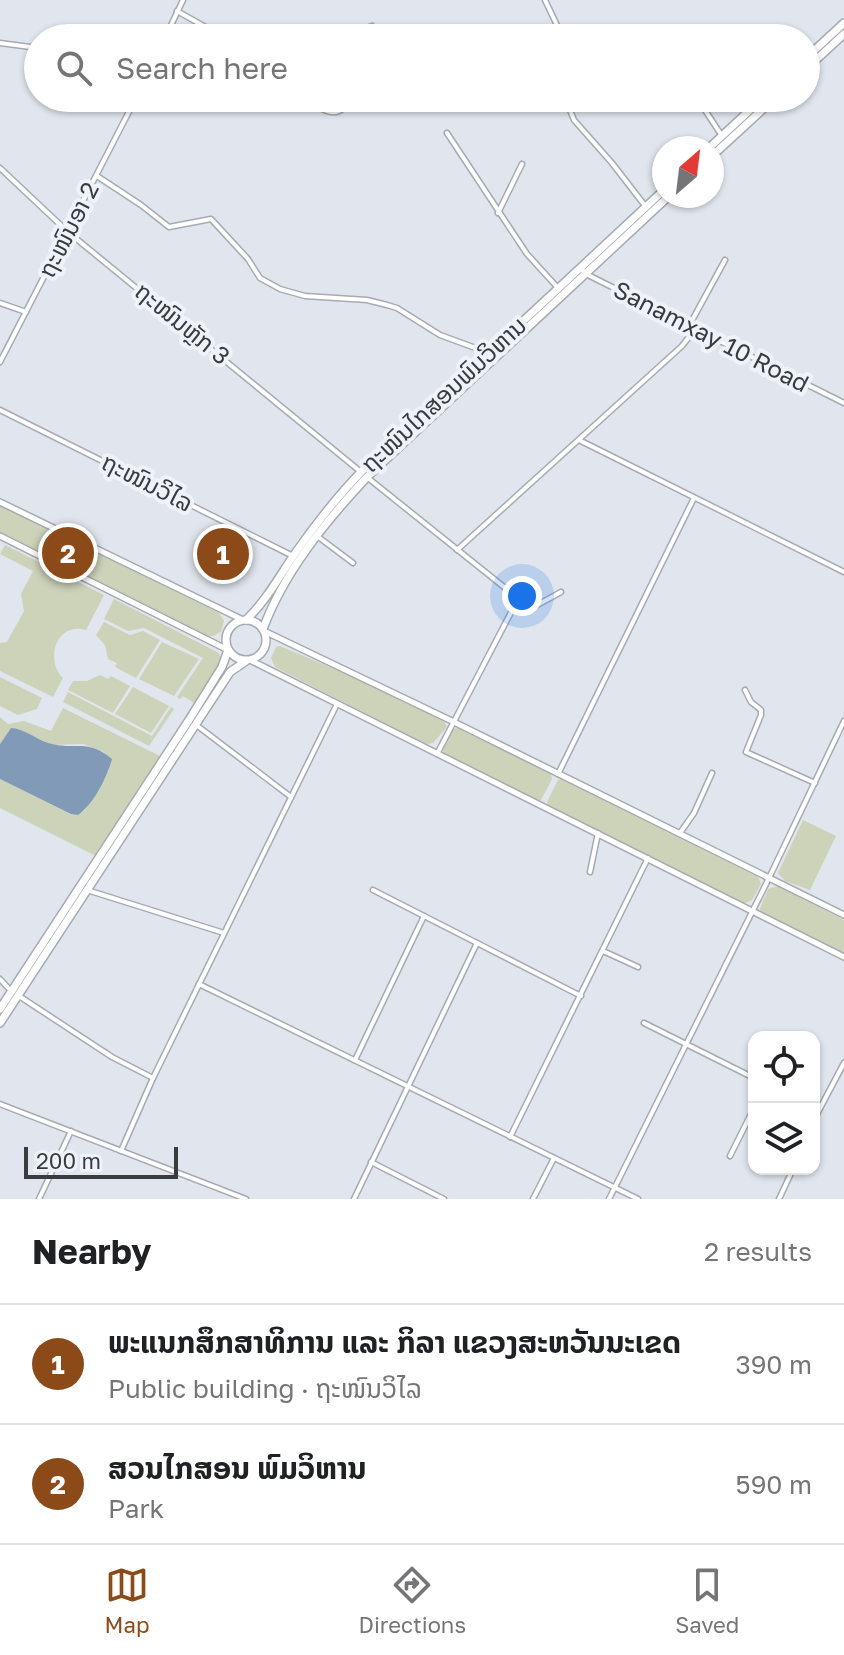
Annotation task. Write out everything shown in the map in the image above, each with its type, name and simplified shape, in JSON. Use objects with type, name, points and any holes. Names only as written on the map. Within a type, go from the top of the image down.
[{"type":"highway","points":[[820,45],[844,23]]},
{"type":"highway","points":[[820,56],[844,34]]},
{"type":"highway","points":[[722,136],[748,112]]},
{"type":"highway","points":[[724,145],[760,112]]},
{"type":"highway","name":"ຖະໜົນໄກສອນພົມວິຫານ","points":[[446,398],[558,288],[584,271],[652,201]]},
{"type":"highway","name":"ຖະໜົນໄກສອນພົມວິຫານ","points":[[245,620],[261,606],[335,500],[655,208]]},
{"type":"highway","name":"ຖະໜົນໄກສອນພົມວິຫານ","points":[[263,630],[269,611],[317,536],[364,474]]},
{"type":"highway","points":[[0,1009],[15,994],[87,890],[196,718],[222,667],[228,650],[228,632],[236,623],[245,620],[254,622],[263,630],[264,649],[260,655],[230,672],[196,718],[15,994],[0,1023]]},
{"type":"highway","points":[[228,650],[236,657],[248,660]]},
{"type":"street","points":[[171,24],[183,0]]},
{"type":"street","points":[[545,0],[556,24]]},
{"type":"street","points":[[177,11],[200,24]]},
{"type":"street","points":[[0,43],[24,46]]},
{"type":"street","name":"ຖະໜົນອາ 2","points":[[0,362],[129,112]]},
{"type":"street","points":[[571,112],[574,120],[646,207]]},
{"type":"street","points":[[706,112],[722,136]]},
{"type":"street","points":[[447,133],[527,254],[558,288]]},
{"type":"street","points":[[498,213],[522,164]]},
{"type":"street","name":"ຖະໜົນຫຼັກ 3","points":[[0,168],[68,232],[504,587],[517,601]]},
{"type":"street","points":[[97,176],[169,227],[211,219],[248,259],[260,278],[280,289],[305,296],[367,300],[397,308],[440,335],[487,355]]},
{"type":"street","points":[[689,326],[725,260]]},
{"type":"street","name":"Sanamxay 10 Road","points":[[584,271],[844,403]]},
{"type":"street","points":[[0,303],[26,312]]},
{"type":"street","points":[[457,550],[580,441],[682,346],[695,329]]},
{"type":"street","name":"ຖະໜົນວິໄລ","points":[[0,410],[293,556]]},
{"type":"street","points":[[580,441],[844,572]]},
{"type":"street","points":[[558,774],[694,498]]},
{"type":"street","points":[[0,502],[245,620]]},
{"type":"street","points":[[0,536],[228,650]]},
{"type":"street","points":[[317,536],[353,563]]},
{"type":"street","points":[[437,754],[517,601],[530,609],[561,592]]},
{"type":"street","points":[[263,630],[844,915]]},
{"type":"street","points":[[248,660],[844,957]]},
{"type":"street","points":[[745,690],[751,702],[761,710],[746,752],[815,783]]},
{"type":"street","points":[[121,1151],[153,1078],[337,704]]},
{"type":"street","points":[[196,718],[291,797]]},
{"type":"street","points":[[609,1199],[844,721]]},
{"type":"street","points":[[836,738],[844,742]]},
{"type":"street","points":[[680,833],[694,813],[712,773]]},
{"type":"street","points":[[590,872],[598,833]]},
{"type":"street","points":[[510,1137],[648,858]]},
{"type":"street","points":[[87,890],[224,933]]},
{"type":"street","points":[[373,890],[581,996]]},
{"type":"street","points":[[355,1060],[424,916]]},
{"type":"street","points":[[354,1199],[477,943]]},
{"type":"street","points":[[603,951],[638,967]]},
{"type":"street","points":[[0,979],[15,994],[112,1057],[153,1078]]},
{"type":"street","points":[[199,984],[638,1199]]},
{"type":"street","points":[[644,1023],[748,1075]]},
{"type":"street","points":[[820,1104],[844,1063]]},
{"type":"street","points":[[0,1104],[243,1199]]},
{"type":"street","points":[[730,1156],[748,1120]]},
{"type":"street","points":[[39,1199],[71,1131]]},
{"type":"street","points":[[533,1199],[554,1158]]},
{"type":"street","points":[[371,1162],[444,1199]]},
{"type":"street","points":[[779,1199],[790,1175]]},
{"type":"green space","points":[[0,505],[219,613],[224,621],[221,632],[206,636],[0,534]]},
{"type":"green space","points":[[5,545],[104,595],[86,630],[68,631],[56,644],[54,661],[63,678],[53,697],[0,671],[0,643],[7,642],[24,611],[21,594],[33,571],[0,554]]},
{"type":"green space","points":[[114,599],[219,653],[221,661],[194,703],[183,696],[180,699],[177,697],[203,658],[144,628],[128,631],[104,619]]},
{"type":"green space","points":[[104,622],[130,635],[143,631],[160,640],[136,678],[115,667],[117,663],[108,659],[105,645],[96,635]]},
{"type":"green space","points":[[162,642],[199,659],[174,696],[139,679]]},
{"type":"green space","points":[[276,647],[363,681],[444,721],[447,727],[433,743],[426,744],[275,667],[271,658]]},
{"type":"green space","points":[[100,675],[108,679],[111,676],[130,686],[113,713],[68,690],[73,681],[87,681]]},
{"type":"green space","points":[[0,677],[42,698],[37,709],[18,715],[0,706]]},
{"type":"green space","points":[[133,687],[169,706],[151,733],[115,714]]},
{"type":"green space","points":[[68,692],[152,736],[171,707],[174,709],[149,746],[63,702]]},
{"type":"green space","points":[[63,708],[160,756],[96,856],[0,808],[0,779],[71,814],[78,815],[85,810],[109,770],[104,752],[83,744],[53,745],[11,728],[0,744],[0,717],[8,724],[24,721],[51,731]]},
{"type":"green space","points":[[458,728],[551,774],[552,779],[541,800],[444,754],[453,729]]},
{"type":"green space","points":[[561,779],[758,877],[761,884],[752,900],[743,904],[548,806],[547,802]]},
{"type":"green space","points":[[803,820],[836,836],[810,890],[785,881],[778,873]]},
{"type":"green space","points":[[777,886],[844,920],[844,954],[759,911],[768,889]]},
{"type":"water","points":[[11,728],[52,744],[96,749],[112,759],[99,790],[78,815],[0,779],[0,744]]},
{"type":"place","name":"ສວນໄກສອນ ພົມວິຫານ","points":[[68,553]]},
{"type":"place","name":"ພະແນກສຶກສາທິການ ແລະ ກິລາ ແຂວງສະຫວັນນະເຂດ","points":[[223,554]]}]
